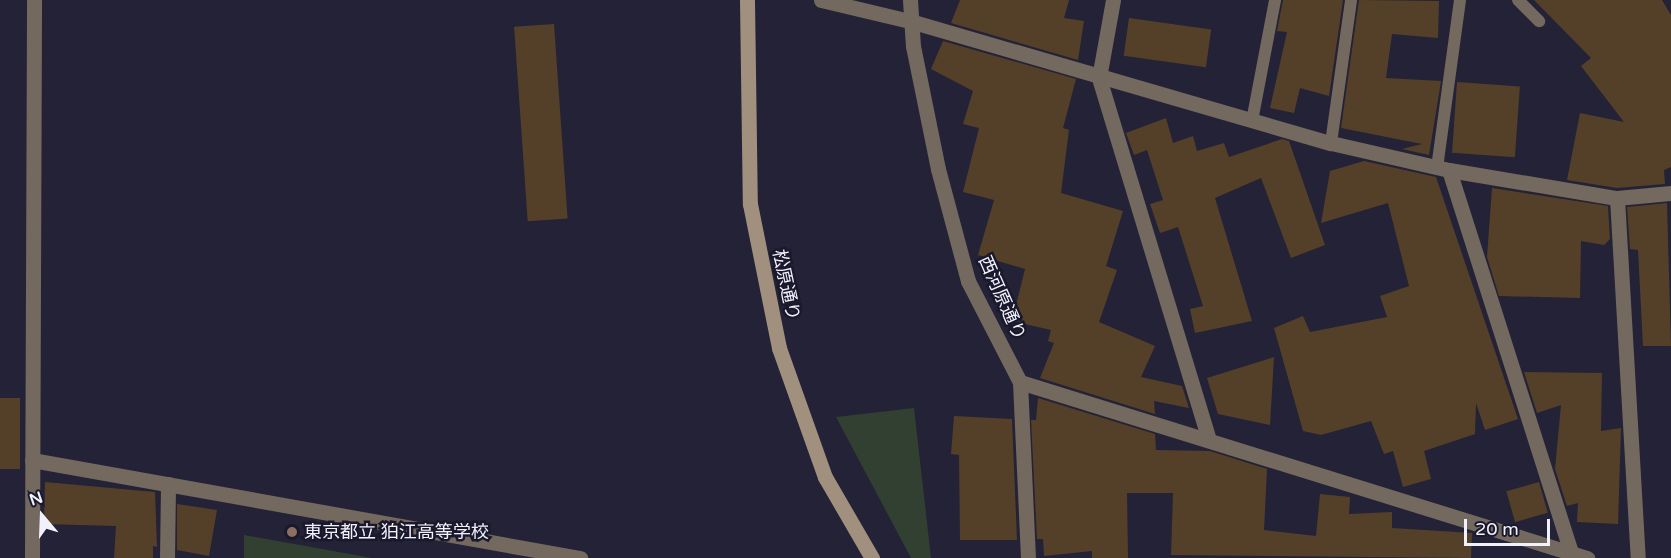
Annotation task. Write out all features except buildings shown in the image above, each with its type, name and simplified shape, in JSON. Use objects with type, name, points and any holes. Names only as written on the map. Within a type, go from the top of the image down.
[{"type":"main road","name":"松原通り","points":[[747,0],[750,204],[779,348],[825,477],[872,558]]},
{"type":"street","points":[[32,558],[34,0]]},
{"type":"street","points":[[821,0],[910,21],[1099,78],[1331,143],[1443,169],[1617,198],[1671,193]]},
{"type":"street","name":"西河原通り","points":[[910,0],[910,21],[938,169],[968,281],[1020,382],[1028,558]]},
{"type":"street","points":[[1113,0],[1099,78],[1208,437]]},
{"type":"street","points":[[1443,169],[1579,556]]},
{"type":"street","points":[[1617,198],[1638,558]]},
{"type":"street","points":[[1020,382],[1208,437],[1579,556]]},
{"type":"street","points":[[32,460],[580,558]]},
{"type":"street","points":[[166,558],[168,484]]},
{"type":"lane","points":[[1252,121],[1275,0]]},
{"type":"lane","points":[[1331,143],[1351,0]]},
{"type":"lane","points":[[1443,169],[1460,0]]},
{"type":"lane","points":[[1518,0],[1539,21]]},
{"type":"green space","points":[[914,408],[931,558],[911,558],[836,417]]},
{"type":"green space","points":[[244,535],[372,558],[244,558]]},
{"type":"place","name":"東京都立 狛江高等学校","points":[[292,532]]}]
